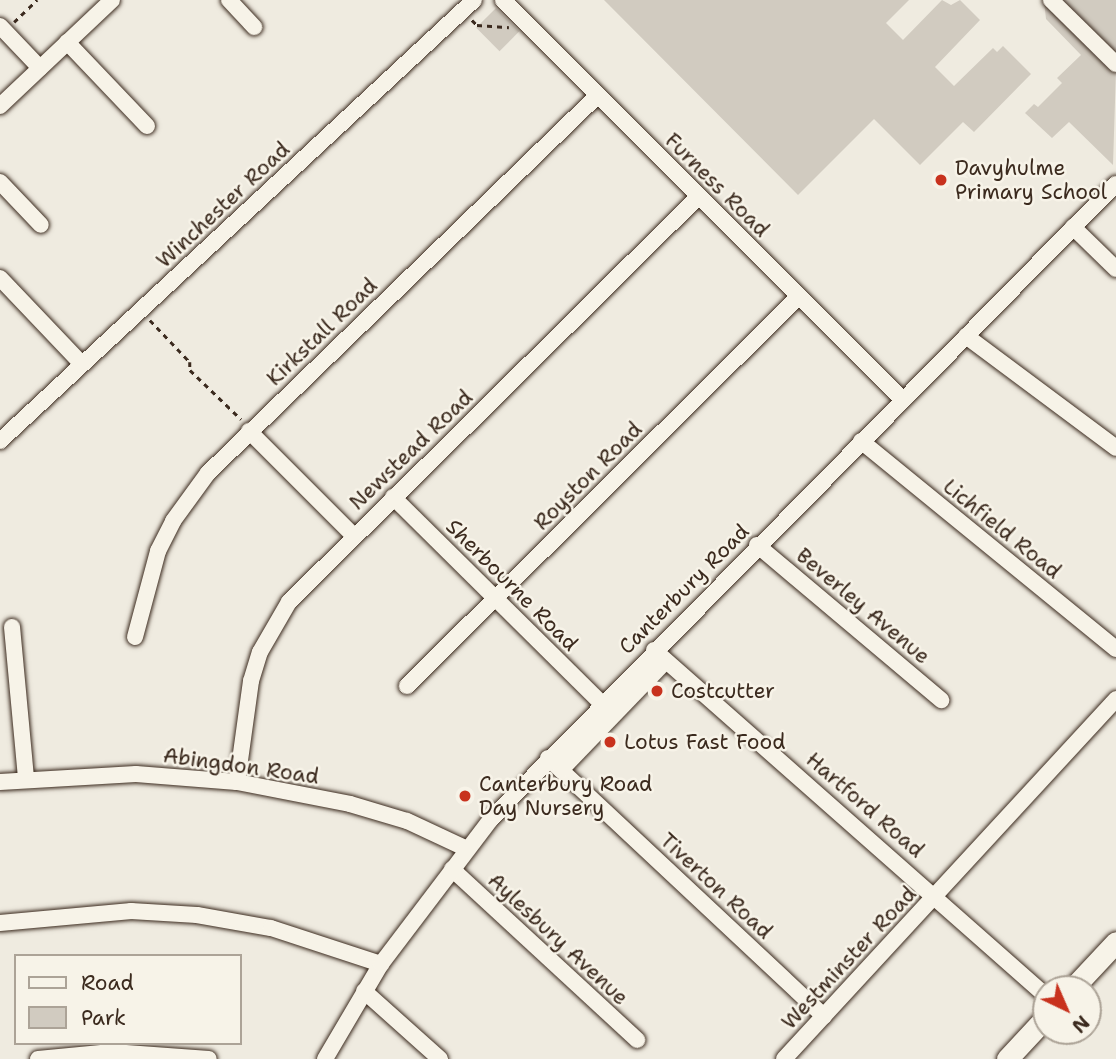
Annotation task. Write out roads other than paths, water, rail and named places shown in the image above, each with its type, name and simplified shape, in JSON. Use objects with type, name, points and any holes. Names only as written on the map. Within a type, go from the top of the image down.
[{"type":"main road","points":[[1085,975],[1116,942]]},
{"type":"main road","points":[[1007,1059],[1032,1032]]},
{"type":"street","points":[[0,106],[112,0]]},
{"type":"street","points":[[229,0],[254,27]]},
{"type":"street","name":"Furness Road","points":[[503,0],[902,399]]},
{"type":"street","points":[[1051,0],[1116,64]]},
{"type":"street","name":"Winchester Road","points":[[0,441],[468,5]]},
{"type":"street","points":[[2,28],[40,68]]},
{"type":"street","points":[[67,42],[147,126]]},
{"type":"street","name":"Kirkstall Road","points":[[135,638],[146,582],[173,521],[208,473],[598,95]]},
{"type":"street","points":[[0,182],[41,225]]},
{"type":"street","name":"Canterbury Road","points":[[325,1059],[381,964],[467,849],[548,758],[1116,184]]},
{"type":"street","name":"Newstead Road","points":[[237,782],[246,710],[260,652],[289,602],[353,535],[699,196]]},
{"type":"street","points":[[1073,227],[1116,269]]},
{"type":"street","points":[[0,278],[82,364]]},
{"type":"street","name":"Royston Road","points":[[407,686],[799,296]]},
{"type":"street","points":[[966,336],[1116,448]]},
{"type":"street","points":[[249,431],[353,535]]},
{"type":"street","name":"Lichfield Road","points":[[861,441],[1116,649]]},
{"type":"street","name":"Sherbourne Road","points":[[393,497],[601,703]]},
{"type":"street","name":"Beverley Avenue","points":[[757,545],[941,700]]},
{"type":"street","points":[[12,626],[26,778]]},
{"type":"street","name":"Hartford Road","points":[[654,650],[936,895],[1032,983]]},
{"type":"street","points":[[561,770],[666,661]]},
{"type":"street","name":"Westminster Road","points":[[784,1059],[1116,699]]},
{"type":"street","name":"Tiverton Road","points":[[548,758],[824,1016]]},
{"type":"street","name":"Abingdon Road","points":[[0,782],[26,778],[136,774],[237,782],[350,804],[407,821],[467,849]]},
{"type":"street","name":"Aylesbury Avenue","points":[[452,869],[637,1040]]},
{"type":"street","points":[[0,923],[131,911],[197,915],[271,928],[381,964]]},
{"type":"street","points":[[364,991],[440,1059]]},
{"type":"street","points":[[38,1059],[112,1052],[209,1059]]},
{"type":"place","name":"Davyhulme Primary School","points":[[941,180]]},
{"type":"place","name":"Costcutter","points":[[657,691]]},
{"type":"place","name":"Lotus Fast Food","points":[[610,742]]},
{"type":"place","name":"Canterbury Road Day Nursery","points":[[465,796]]}]
